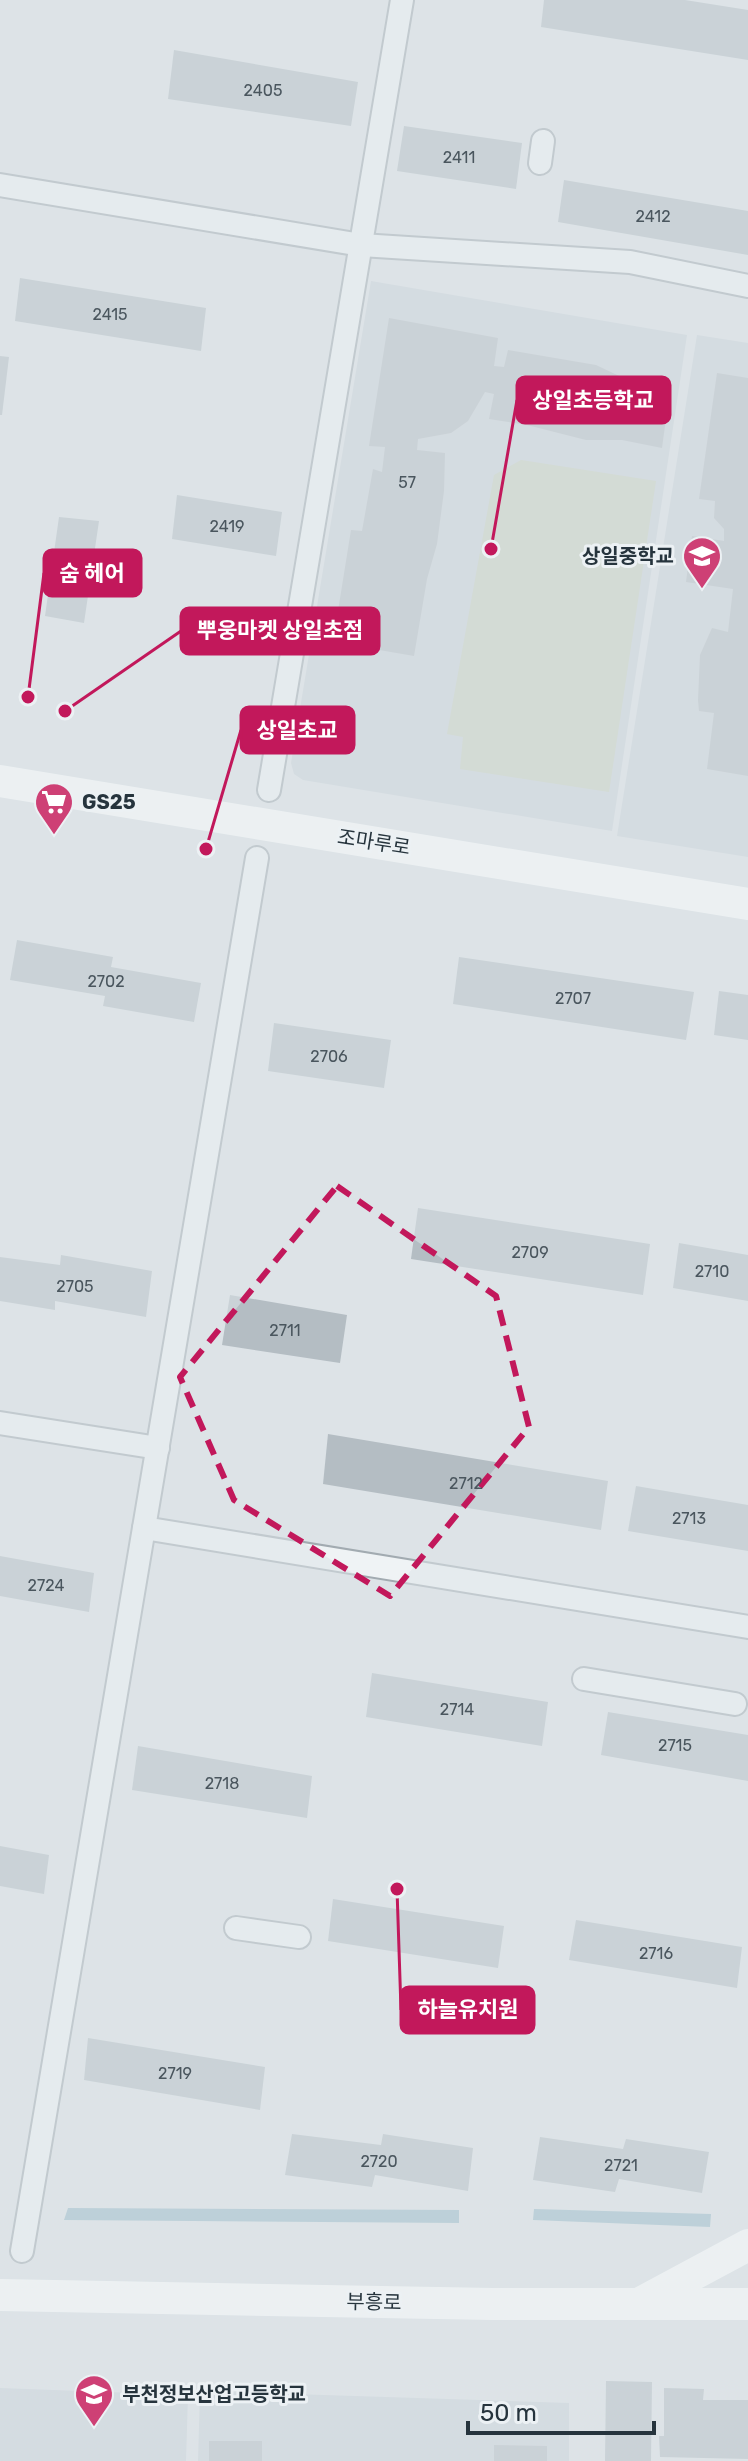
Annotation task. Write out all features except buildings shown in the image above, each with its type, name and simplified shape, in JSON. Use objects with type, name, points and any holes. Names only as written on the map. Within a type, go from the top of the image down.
[{"type":"street","points":[[269,790],[402,0]]},
{"type":"street","points":[[0,185],[361,245],[630,262],[748,286]]},
{"type":"street","name":"조마루로","points":[[0,781],[748,904]]},
{"type":"street","points":[[22,2251],[257,858]]},
{"type":"street","points":[[0,1423],[158,1448]]},
{"type":"street","points":[[144,1528],[748,1627]]},
{"type":"street","points":[[584,1679],[735,1704]]},
{"type":"street","points":[[236,1928],[299,1937]]},
{"type":"street","points":[[639,2304],[748,2245]]},
{"type":"street","name":"부흥로","points":[[0,2295],[477,2304],[748,2304]]},
{"type":"highlighted area","points":[[337,1186],[496,1296],[529,1427],[390,1596],[234,1500],[180,1377]]},
{"type":"shaded area","points":[[371,281],[687,335],[612,831],[303,780],[294,774],[291,763]]},
{"type":"shaded area","name":"상일중학교","points":[[697,335],[748,343],[748,857],[617,836]]},
{"type":"shaded area","name":"부천정보산업고등학교","points":[[0,2388],[188,2395],[186,2461],[0,2461]]},
{"type":"shaded area","points":[[200,2391],[569,2403],[569,2461],[198,2461]]},
{"type":"green space","points":[[521,460],[656,481],[609,792],[460,769],[463,737],[447,734],[494,475]]},
{"type":"water","points":[[68,2208],[459,2210],[459,2223],[64,2220]]},
{"type":"water","points":[[534,2209],[711,2214],[710,2227],[533,2220]]},
{"type":"place","name":"상일초등학교","points":[[491,549]]},
{"type":"place","name":"상일중학교","points":[[702,590]]},
{"type":"place","name":"숨 헤어","points":[[28,697]]},
{"type":"place","name":"뿌웅마켓 상일초점","points":[[65,711]]},
{"type":"place","name":"GS25","points":[[54,836]]},
{"type":"place","name":"상일초교","points":[[206,849]]},
{"type":"place","name":"하늘유치원","points":[[397,1889]]},
{"type":"place","name":"부천정보산업고등학교","points":[[94,2428]]}]
